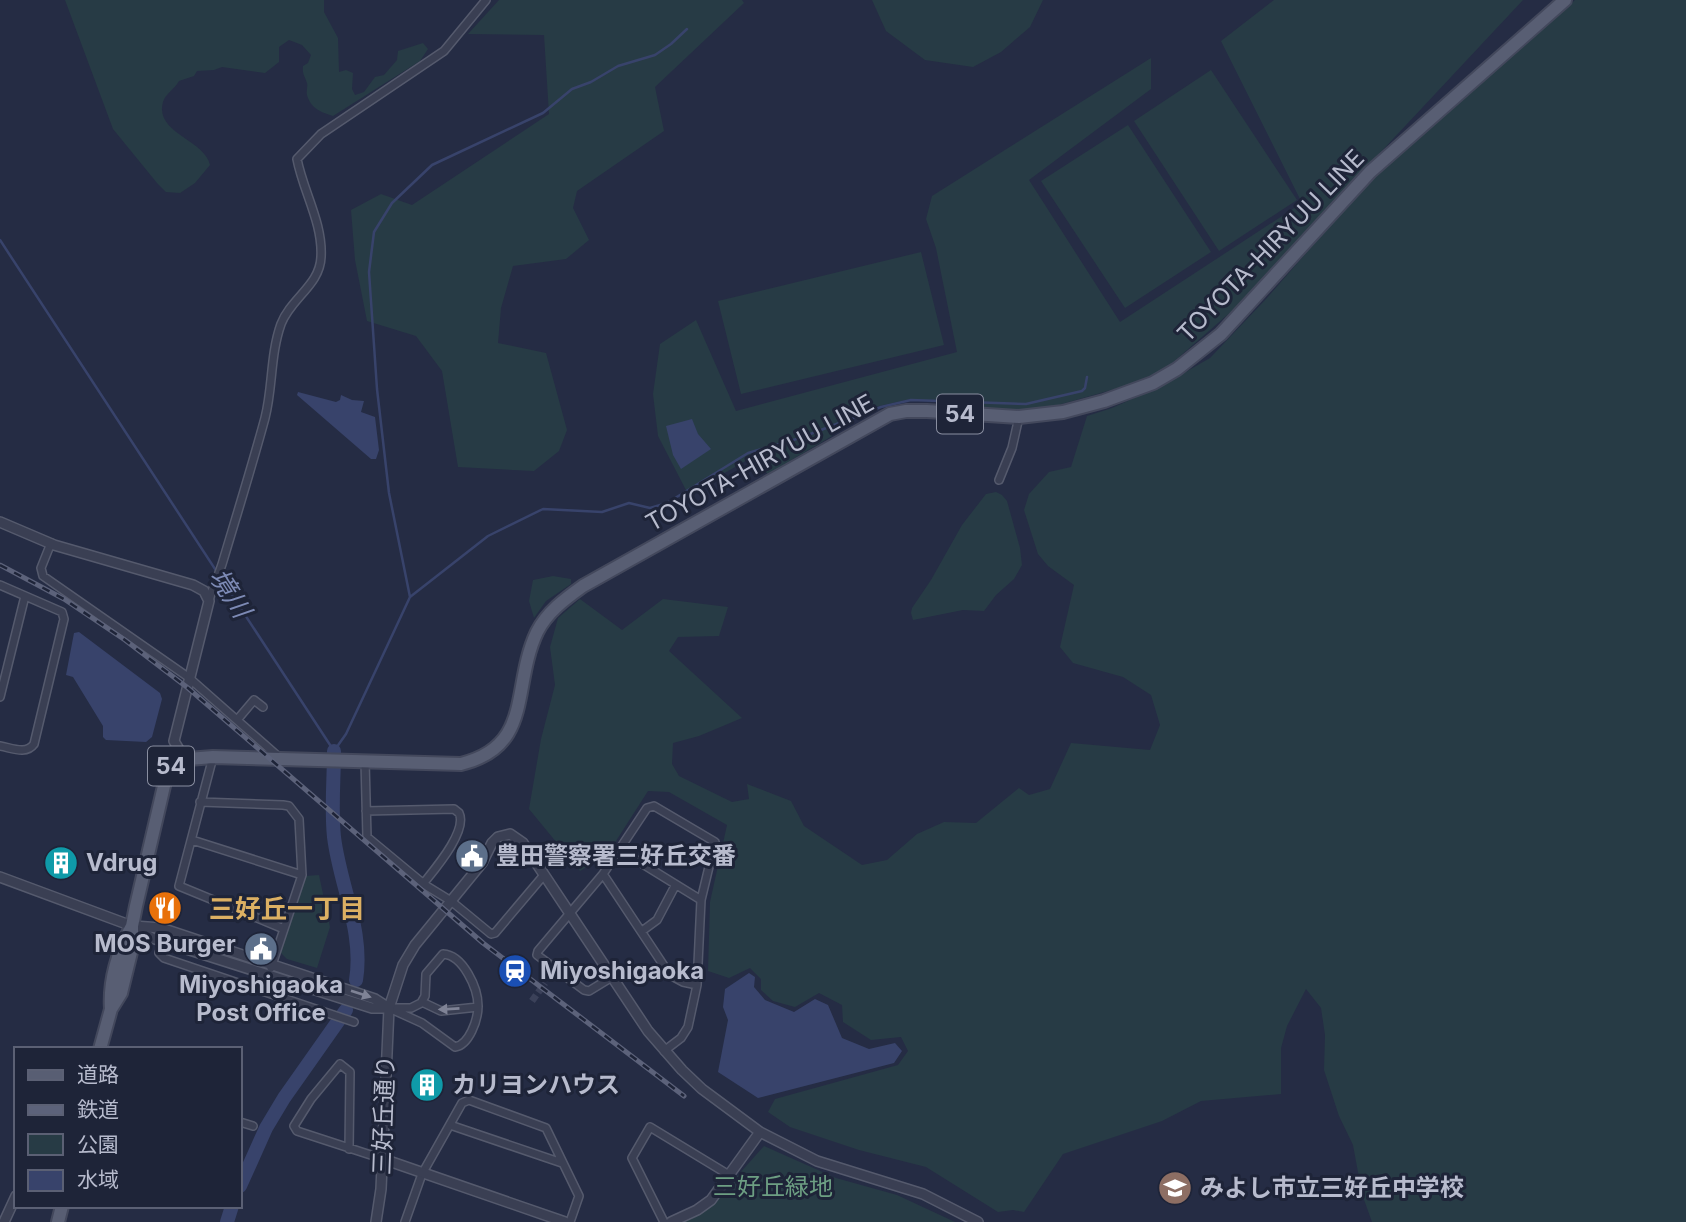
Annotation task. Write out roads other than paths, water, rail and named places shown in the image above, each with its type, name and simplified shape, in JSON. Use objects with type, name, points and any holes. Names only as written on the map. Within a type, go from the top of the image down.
[{"type":"main road","name":"TOYOTA-HIRYUU LINE","points":[[184,758],[461,764],[481,759],[500,745],[511,728],[533,641],[555,607],[605,573],[890,414],[906,411],[1020,417],[1063,412],[1104,401],[1153,383],[1197,355],[1221,334],[1370,172],[1565,0]]},
{"type":"main road","name":"54","points":[[101,1047],[111,1009],[110,993],[121,949],[132,926],[167,774],[176,761],[184,758]]},
{"type":"street","points":[[184,758],[174,741],[188,677],[266,416],[273,356],[282,323],[289,308],[319,271],[321,260],[317,226],[297,159],[321,134],[444,51],[486,0]]},
{"type":"street","points":[[999,480],[1020,417]]},
{"type":"street","points":[[0,522],[51,543],[192,585],[204,591],[209,601]]},
{"type":"street","points":[[51,543],[40,571],[43,576],[188,677],[281,759]]},
{"type":"street","points":[[0,585],[62,612],[64,619],[34,744],[25,751],[0,746]]},
{"type":"street","points":[[0,697],[25,596]]},
{"type":"street","points":[[237,720],[254,700],[263,707]]},
{"type":"street","points":[[213,757],[180,888],[284,929]]},
{"type":"street","points":[[358,761],[368,837],[423,884],[451,901],[491,934],[495,933],[544,875],[664,1051],[702,1089],[760,1132],[817,1161],[922,1194],[978,1222]]},
{"type":"street","points":[[200,802],[289,806],[299,819],[302,875],[269,975]]},
{"type":"street","points":[[612,977],[589,991],[584,990],[537,956],[538,951],[603,874],[651,806],[713,839],[715,845],[701,900],[697,985],[688,1027],[681,1038],[664,1051]]},
{"type":"street","points":[[366,811],[454,809],[459,813],[461,823],[448,852],[423,884]]},
{"type":"street","name":"三好丘通り","points":[[376,1222],[382,1189],[389,1008],[403,965],[415,945],[482,863],[492,843],[510,834],[520,840],[544,875]]},
{"type":"street","points":[[192,840],[302,875]]},
{"type":"street","points":[[620,850],[701,900]]},
{"type":"street","points":[[603,874],[670,975],[697,985]]},
{"type":"street","points":[[0,877],[132,926],[152,938],[372,1008],[389,1008],[411,1008],[422,1002],[425,996],[426,974],[443,954],[450,954],[463,967],[472,983],[478,1007],[467,1040],[462,1046],[455,1047],[422,1023],[389,1008],[375,999],[161,928],[132,926]]},
{"type":"street","points":[[642,931],[657,920],[675,886]]},
{"type":"street","points":[[163,941],[159,953],[164,958],[354,1022]]},
{"type":"street","points":[[422,1002],[441,1011],[478,1007]]},
{"type":"street","points":[[349,1149],[351,1072],[340,1064],[294,1126],[297,1131],[349,1149],[383,1159],[565,1222]]},
{"type":"street","points":[[405,1222],[422,1174],[462,1103],[469,1100],[546,1128],[579,1196],[570,1222]]},
{"type":"street","points":[[242,1123],[253,1126]]},
{"type":"street","points":[[450,1125],[562,1163]]},
{"type":"street","points":[[664,1222],[632,1158],[650,1127],[729,1175]]},
{"type":"street","points":[[671,1222],[704,1207],[760,1132]]},
{"type":"street","points":[[4,1222],[14,1200]]},
{"type":"water","points":[[298,392],[336,402],[341,395],[364,401],[361,412],[375,417],[379,450],[376,459],[371,459],[297,395]]},
{"type":"water","points":[[692,419],[698,434],[711,449],[681,469],[673,455],[666,426]]},
{"type":"water","points":[[79,632],[160,693],[162,699],[152,737],[146,742],[106,740],[103,737],[103,726],[73,677],[66,675],[74,633]]},
{"type":"water","points":[[749,973],[755,977],[754,987],[765,1000],[794,1012],[815,999],[828,1005],[842,1038],[869,1049],[895,1043],[902,1051],[894,1063],[758,1098],[718,1072],[728,1020],[723,1007],[725,989]]},
{"type":"waterway","points":[[410,597],[389,493],[377,389],[369,272],[374,232],[392,203],[432,165],[543,113],[572,89],[591,82],[618,66],[655,55],[687,29]]},
{"type":"waterway","points":[[0,240],[334,751],[346,734],[410,597],[488,536],[543,509],[602,512],[629,503],[650,508],[667,503],[748,453],[800,438],[881,407],[911,400],[1026,404],[1082,391],[1087,377]]},
{"type":"waterway","name":"境川","points":[[334,751],[334,837],[357,944],[356,980]]},
{"type":"waterway","name":"境川","points":[[242,1182],[266,1128],[284,1098],[346,1010]]},
{"type":"waterway","name":"境川","points":[[227,1222],[231,1208]]},
{"type":"tunnel","points":[[532,1001],[545,983]]},
{"type":"railway","points":[[0,565],[64,599],[125,640],[188,688],[483,943],[684,1096]]},
{"type":"place","name":"豊田警察署三好丘交番","points":[[472,856]]},
{"type":"place","name":"Vdrug","points":[[61,863]]},
{"type":"place","name":"MOS Burger","points":[[165,908]]},
{"type":"place","name":"Miyoshigaoka Post Office","points":[[261,949]]},
{"type":"place","name":"Miyoshigaoka","points":[[515,971]]},
{"type":"place","name":"カリヨンハウス","points":[[427,1085]]},
{"type":"place","name":"みよし市立三好丘中学校","points":[[1175,1188]]},
{"type":"district","name":"三好丘一丁目","points":[[287,909]]},
{"type":"park label","name":"三好丘緑地","points":[[773,1187]]}]
